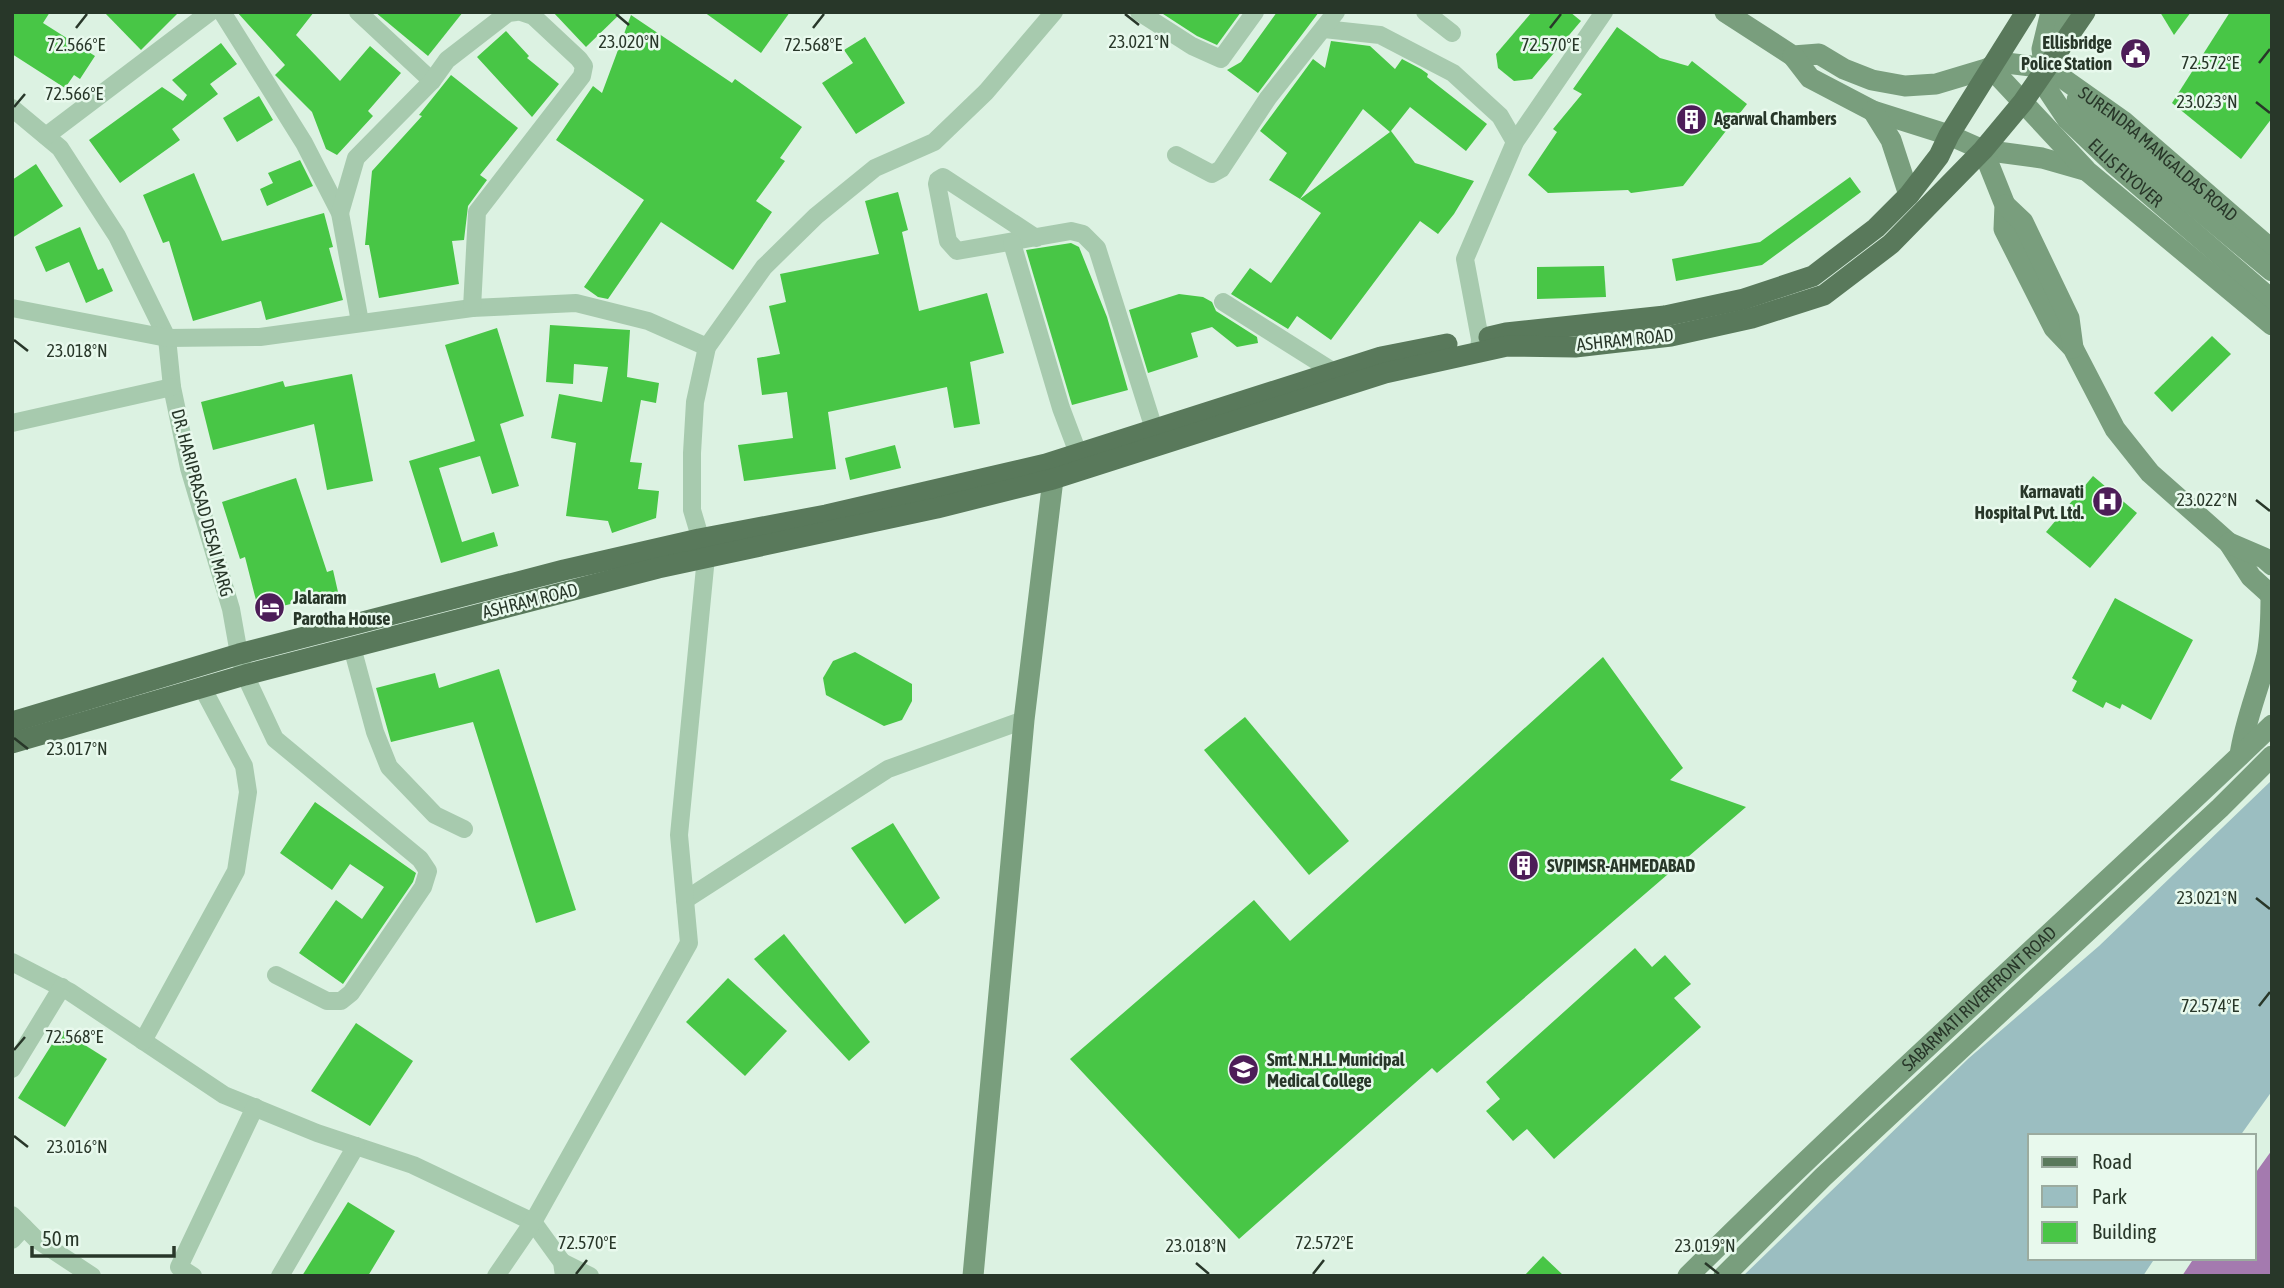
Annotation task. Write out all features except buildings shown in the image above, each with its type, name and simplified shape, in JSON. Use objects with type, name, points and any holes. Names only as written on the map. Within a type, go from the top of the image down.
[{"type":"main road","name":"ASHRAM ROAD","points":[[12,722],[239,654],[550,574],[888,519],[1480,345],[1506,332],[1665,316],[1744,299],[1812,276],[1876,228],[1909,195],[1939,156],[1990,67],[2026,12]]},
{"type":"main road","name":"ASHRAM ROAD","points":[[1053,470],[1078,453],[1381,357],[1480,345],[1575,347],[1671,336],[1752,318],[1824,295],[1892,244],[1983,150],[2023,102],[2085,12]]},
{"type":"main road","name":"ASHRAM ROAD","points":[[12,743],[202,687],[703,548]]},
{"type":"street","points":[[46,136],[210,12]]},
{"type":"street","points":[[222,12],[304,143],[340,213],[360,322]]},
{"type":"street","points":[[358,12],[432,81]]},
{"type":"street","points":[[496,1276],[533,1222],[689,943],[680,835],[703,548],[692,510],[692,453],[695,402],[707,347],[764,267],[816,216],[874,168],[934,142],[986,92],[1054,12]]},
{"type":"street","points":[[1139,12],[1192,46],[1221,59],[1255,12]]},
{"type":"street","points":[[1176,155],[1212,174],[1221,169],[1268,98],[1336,12]]},
{"type":"street","points":[[1424,12],[1452,33]]},
{"type":"street","points":[[1480,345],[1465,259],[1516,142],[1604,12]]},
{"type":"street","name":"SURENDRA MANGALDAS ROAD","points":[[1725,12],[1793,55],[1819,54],[1844,69],[1872,80],[1905,86],[1936,84],[2006,64],[2048,68],[2123,121],[2272,250]]},
{"type":"street","name":"ELLIS FLYOVER","points":[[2051,12],[2042,49],[2048,89],[2067,119],[2113,163],[2272,300]]},
{"type":"street","name":"ELLIS FLYOVER","points":[[2069,12],[2060,46],[2064,81],[2083,108],[2129,151],[2272,271]]},
{"type":"street","points":[[340,213],[356,158],[432,81],[447,60],[520,13],[579,58],[584,66],[582,76],[477,212],[471,308]]},
{"type":"street","points":[[1324,29],[1380,35],[1453,74],[1500,116],[1516,142]]},
{"type":"street","points":[[1793,55],[1810,78],[1873,111],[1949,135],[1983,150],[2042,158],[2087,171]]},
{"type":"street","points":[[1990,67],[2087,171],[2272,325]]},
{"type":"street","name":"DR. HARIPRASAD DESAI MARG","points":[[12,108],[60,148],[117,236],[167,338],[172,387],[189,468],[231,609],[239,654],[245,676],[275,739],[420,859],[428,871],[423,887],[351,993],[341,1002],[327,1001],[276,975]]},
{"type":"street","points":[[1873,111],[1891,139],[1909,195]]},
{"type":"street","points":[[1983,150],[2005,205],[2023,222],[2069,318],[2073,348],[2115,429],[2150,473],[2229,543],[2251,577],[2271,596],[2267,656],[2243,730],[2240,755]]},
{"type":"street","points":[[1037,238],[940,177],[937,184],[952,249],[962,251],[1012,243],[1075,231],[1091,240],[1097,248],[1154,429]]},
{"type":"street","points":[[1012,243],[1061,408],[1078,453]]},
{"type":"street","points":[[1223,302],[1334,372]]},
{"type":"street","points":[[12,308],[167,338],[260,337],[471,308],[576,303],[648,321],[707,347]]},
{"type":"street","points":[[12,423],[172,387]]},
{"type":"street","points":[[973,1276],[1024,720],[1053,470]]},
{"type":"street","points":[[2229,543],[2264,558],[2272,565]]},
{"type":"street","points":[[352,647],[375,732],[389,767],[435,815],[464,828]]},
{"type":"street","points":[[143,1041],[236,871],[248,792],[244,766],[202,687]]},
{"type":"street","points":[[685,900],[888,769],[1024,720]]},
{"type":"street","name":"SABARMATI RIVERFRONT ROAD","points":[[1688,1276],[1806,1159],[2148,844],[2272,724]]},
{"type":"street","name":"SABARMATI RIVERFRONT ROAD","points":[[1724,1276],[1823,1177],[2272,756]]},
{"type":"street","points":[[2148,844],[2163,861]]},
{"type":"street","points":[[12,962],[62,987],[225,1095],[413,1165],[533,1222],[563,1269],[590,1276]]},
{"type":"street","points":[[12,1069],[62,987]]},
{"type":"street","points":[[193,1276],[179,1267],[255,1107]]},
{"type":"street","points":[[280,1276],[356,1146]]},
{"type":"street","points":[[16,1227],[92,1276]]},
{"type":"green space","points":[[2272,780],[2272,1091],[2241,1134],[2028,1134],[2028,1260],[2154,1260],[2143,1276],[1743,1276],[1969,1058],[2099,946]]},
{"type":"shaded area","points":[[2272,1150],[2272,1276],[2182,1276],[2193,1260],[2256,1260],[2256,1172]]},
{"type":"place","name":"Ellisbridge Police Station","points":[[2135,53]]},
{"type":"place","name":"Agarwal Chambers","points":[[1691,119]]},
{"type":"place","name":"Karnavati Hospital Pvt. Ltd.","points":[[2107,502]]},
{"type":"place","name":"Jalaram Parotha House","points":[[270,608]]},
{"type":"place","name":"SVPIMSR-AHMEDABAD","points":[[1524,866]]},
{"type":"place","name":"Smt. N.H.L. Municipal Medical College","points":[[1244,1070]]}]
